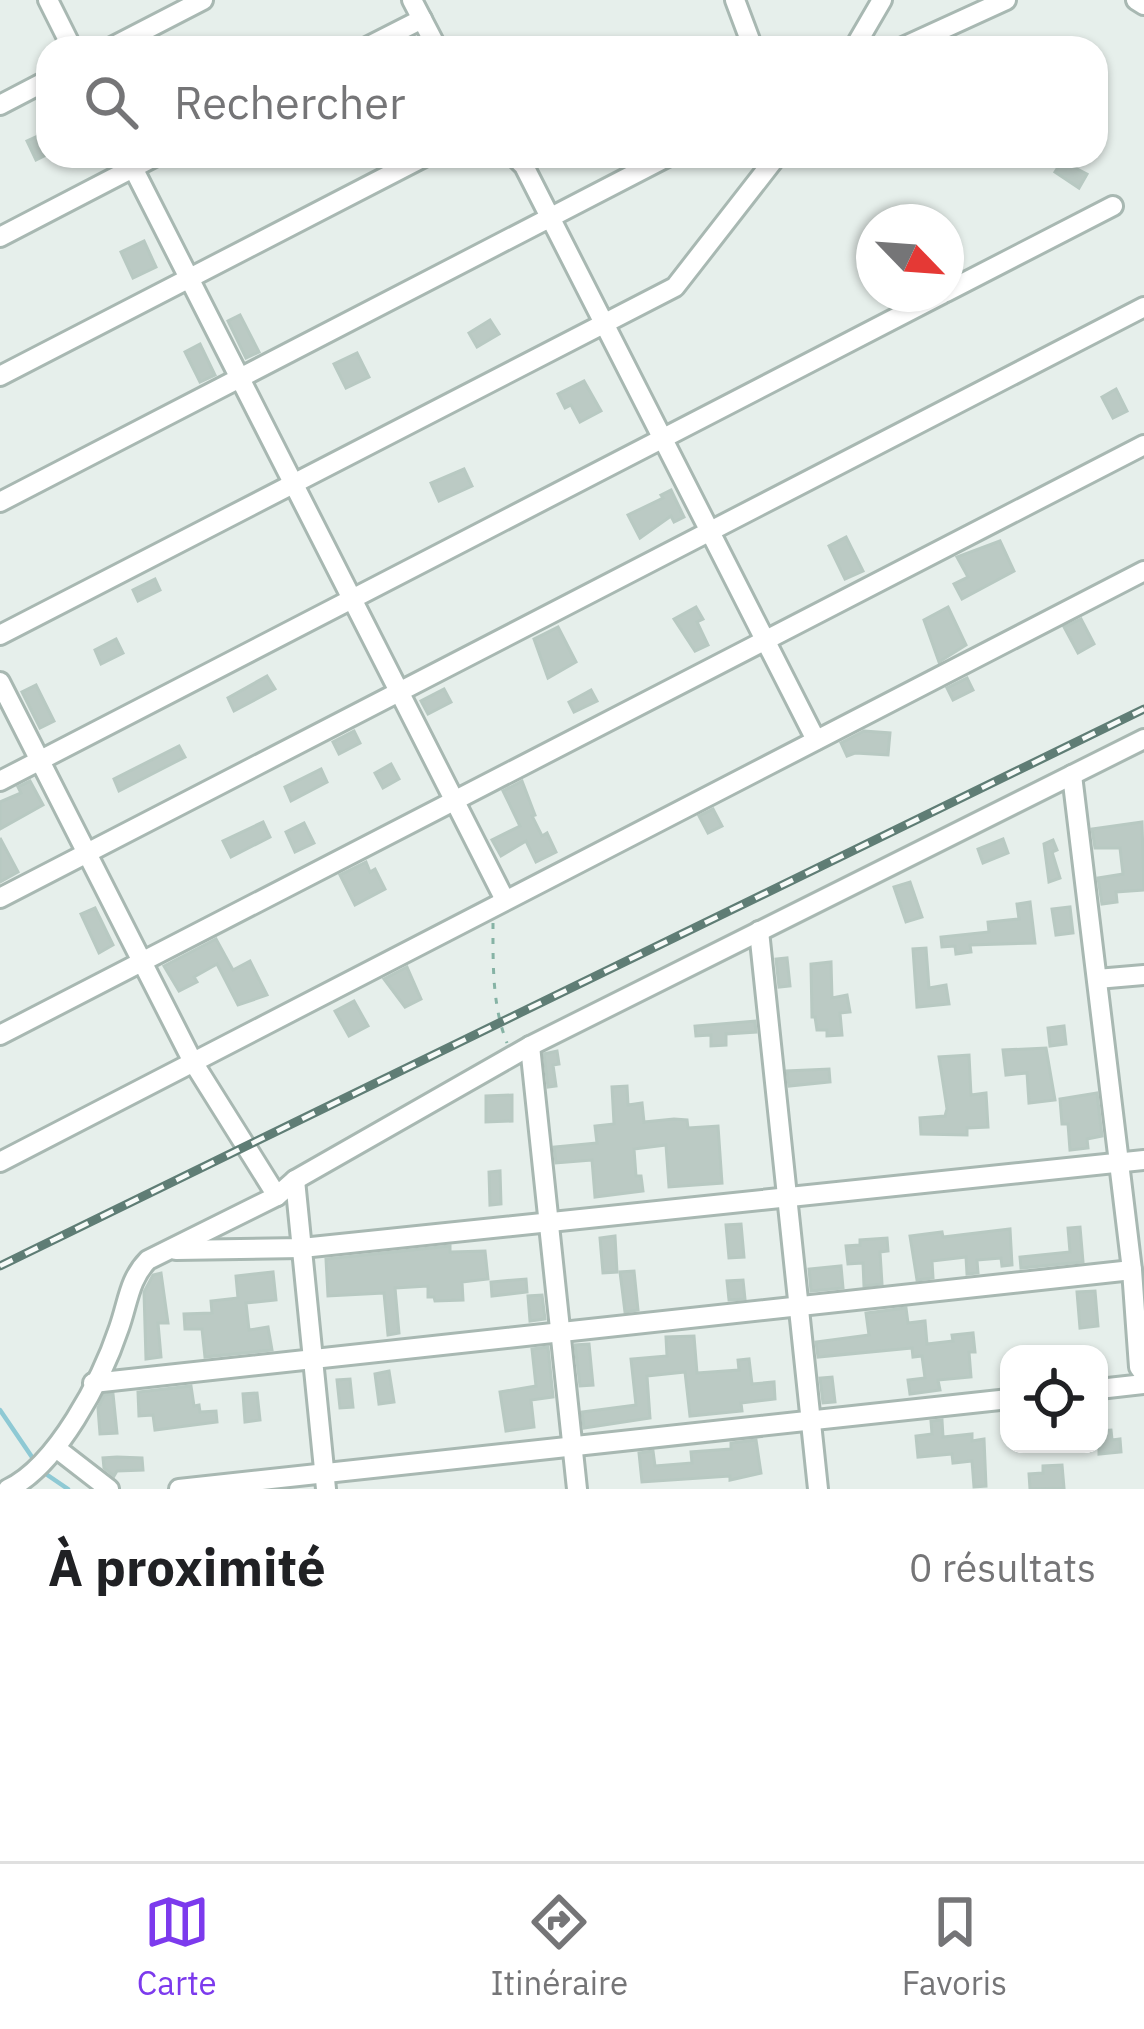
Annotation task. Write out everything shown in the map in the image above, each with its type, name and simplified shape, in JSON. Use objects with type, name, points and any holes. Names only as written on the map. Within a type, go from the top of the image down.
[{"type":"street","points":[[47,0],[66,36]]},
{"type":"street","points":[[133,36],[202,0]]},
{"type":"street","points":[[735,0],[748,36]]},
{"type":"street","points":[[861,36],[882,0]]},
{"type":"street","points":[[927,36],[1006,0]]},
{"type":"street","points":[[1136,0],[1144,5]]},
{"type":"street","points":[[379,36],[415,5],[430,36]]},
{"type":"street","points":[[0,105],[36,86]]},
{"type":"street","points":[[0,236],[119,168]]},
{"type":"street","points":[[133,168],[455,801],[499,903]]},
{"type":"street","points":[[0,376],[403,168]]},
{"type":"street","points":[[525,168],[816,740]]},
{"type":"street","points":[[0,502],[646,168]]},
{"type":"street","points":[[0,635],[675,286],[767,168]]},
{"type":"street","points":[[964,283],[1113,206]]},
{"type":"street","points":[[0,898],[1144,307]]},
{"type":"street","points":[[0,781],[907,312]]},
{"type":"street","points":[[0,1035],[1144,445]]},
{"type":"street","points":[[0,1162],[1144,571]]},
{"type":"street","points":[[0,682],[193,1062],[277,1196]]},
{"type":"street","points":[[8,1489],[56,1448],[118,1331],[134,1274],[148,1259],[277,1196],[295,1180],[521,1051],[1144,739]]},
{"type":"street","points":[[1072,775],[1143,1373],[1108,1386]]},
{"type":"street","points":[[758,932],[818,1489]]},
{"type":"street","points":[[1096,979],[1144,975]]},
{"type":"street","points":[[521,1051],[548,1221],[577,1489]]},
{"type":"street","points":[[171,1250],[302,1247],[1144,1160]]},
{"type":"street","points":[[295,1180],[325,1481]]},
{"type":"street","points":[[90,1388],[1132,1270]]},
{"type":"street","points":[[178,1489],[325,1481],[572,1446],[1000,1400]]},
{"type":"street","points":[[56,1448],[109,1489]]},
{"type":"path","points":[[499,903],[493,970],[499,1024],[521,1051]]},
{"type":"building","points":[[36,137],[36,160],[27,141]]},
{"type":"building","points":[[1075,168],[1087,174],[1079,188],[1055,172]]},
{"type":"building","points":[[144,241],[156,267],[133,278],[121,252]]},
{"type":"building","points":[[240,315],[259,352],[246,358],[228,321]]},
{"type":"building","points":[[490,320],[499,334],[477,347],[469,333]]},
{"type":"building","points":[[200,344],[215,375],[200,382],[185,352]]},
{"type":"building","points":[[357,353],[369,377],[346,388],[334,364]]},
{"type":"building","points":[[584,381],[601,411],[580,422],[558,394]]},
{"type":"building","points":[[1116,389],[1127,411],[1113,418],[1102,397]]},
{"type":"building","points":[[464,469],[472,486],[439,501],[431,483]]},
{"type":"building","points":[[671,490],[684,517],[674,522],[671,516],[640,538],[628,515]]},
{"type":"building","points":[[846,537],[863,571],[845,579],[829,546]]},
{"type":"building","points":[[1000,541],[1014,571],[962,599],[954,584],[968,577],[957,557]]},
{"type":"building","points":[[155,579],[160,590],[138,601],[133,590]]},
{"type":"building","points":[[696,607],[708,645],[695,651],[674,619]]},
{"type":"building","points":[[948,607],[966,645],[939,662],[924,620]]},
{"type":"building","points":[[1081,619],[1094,644],[1078,653],[1064,627]]},
{"type":"building","points":[[558,627],[576,662],[548,678],[534,639]]},
{"type":"building","points":[[116,639],[123,653],[101,664],[95,650]]},
{"type":"building","points":[[267,676],[275,689],[234,711],[228,698]]},
{"type":"building","points":[[967,678],[973,690],[953,700],[947,688]]},
{"type":"building","points":[[36,685],[54,721],[40,728],[22,692]]},
{"type":"building","points":[[444,689],[451,702],[428,714],[421,701]]},
{"type":"building","points":[[591,690],[597,701],[574,712],[569,702]]},
{"type":"building","points":[[354,731],[360,743],[339,754],[333,742]]},
{"type":"building","points":[[864,731],[890,733],[888,755],[847,756],[841,743]]},
{"type":"building","points":[[179,746],[185,757],[119,791],[114,779]]},
{"type":"building","points":[[391,764],[399,779],[383,788],[375,773]]},
{"type":"building","points":[[321,769],[327,782],[291,801],[285,787]]},
{"type":"building","points":[[30,781],[43,805],[0,829],[0,802],[21,793],[18,787]]},
{"type":"building","points":[[522,781],[532,816],[556,852],[536,862],[526,841],[501,856],[492,840],[520,826],[503,791]]},
{"type":"building","points":[[713,809],[722,826],[708,833],[699,816]]},
{"type":"building","points":[[263,822],[270,837],[231,857],[223,841]]},
{"type":"building","points":[[1142,822],[1144,890],[1116,892],[1117,902],[1102,904],[1098,878],[1123,874],[1120,848],[1095,848],[1092,829]]},
{"type":"building","points":[[304,823],[314,843],[295,852],[286,832]]},
{"type":"building","points":[[0,838],[18,872],[0,882]]},
{"type":"building","points":[[1003,839],[1008,853],[983,863],[978,849]]},
{"type":"building","points":[[1053,840],[1060,878],[1049,882],[1044,844]]},
{"type":"building","points":[[366,862],[385,889],[355,905],[340,875]]},
{"type":"building","points":[[910,882],[922,917],[906,922],[894,887]]},
{"type":"building","points":[[1030,902],[1035,943],[970,945],[971,952],[956,954],[955,946],[942,947],[941,937],[989,932],[988,922],[1019,919],[1017,904]]},
{"type":"building","points":[[1070,907],[1073,933],[1056,935],[1052,909]]},
{"type":"building","points":[[95,908],[113,945],[99,953],[81,914]]},
{"type":"building","points":[[216,939],[233,970],[250,961],[267,995],[238,1005],[217,964],[179,991],[164,966]]},
{"type":"building","points":[[926,948],[929,988],[946,985],[949,1004],[917,1007],[913,949]]},
{"type":"building","points":[[787,958],[790,986],[779,987],[776,959]]},
{"type":"building","points":[[831,962],[832,998],[847,995],[850,1012],[840,1013],[842,1035],[827,1036],[827,1030],[817,1030],[812,1017],[811,964]]},
{"type":"building","points":[[407,967],[421,999],[405,1007],[384,979]]},
{"type":"building","points":[[354,1001],[368,1026],[349,1036],[335,1011]]},
{"type":"building","points":[[755,1021],[756,1032],[726,1034],[726,1045],[711,1046],[711,1035],[696,1036],[695,1026]]},
{"type":"building","points":[[1064,1026],[1066,1044],[1050,1046],[1048,1028]]},
{"type":"building","points":[[1046,1048],[1055,1100],[1029,1103],[1027,1073],[1006,1075],[1003,1050]]},
{"type":"building","points":[[557,1051],[556,1086],[548,1087],[544,1054]]},
{"type":"building","points":[[969,1055],[971,1095],[986,1093],[988,1127],[967,1128],[967,1135],[921,1134],[920,1118],[945,1116],[947,1109],[939,1057]]},
{"type":"building","points":[[829,1069],[830,1082],[789,1086],[787,1071]]},
{"type":"building","points":[[627,1086],[628,1105],[642,1103],[644,1122],[674,1119],[687,1120],[688,1128],[718,1126],[722,1183],[669,1187],[666,1145],[634,1149],[636,1176],[641,1176],[643,1191],[595,1197],[592,1160],[556,1163],[554,1147],[597,1143],[595,1126],[614,1124],[612,1087]]},
{"type":"building","points":[[1097,1093],[1102,1136],[1087,1139],[1088,1148],[1070,1150],[1060,1099]]},
{"type":"building","points":[[512,1095],[512,1121],[486,1122],[486,1096]]},
{"type":"building","points":[[500,1171],[501,1204],[490,1205],[489,1172]]},
{"type":"building","points":[[741,1224],[744,1257],[729,1258],[726,1225]]},
{"type":"building","points":[[1080,1227],[1083,1262],[1021,1268],[1020,1257],[1070,1252],[1068,1228]]},
{"type":"building","points":[[1010,1229],[1012,1265],[1002,1266],[1001,1258],[977,1260],[978,1273],[967,1274],[966,1257],[932,1261],[933,1278],[917,1280],[910,1236]]},
{"type":"building","points":[[615,1236],[617,1272],[603,1273],[600,1238]]},
{"type":"building","points":[[887,1238],[888,1251],[880,1252],[882,1284],[864,1286],[863,1263],[848,1264],[846,1246]]},
{"type":"building","points":[[450,1246],[450,1252],[485,1251],[488,1279],[462,1282],[463,1300],[435,1301],[428,1297],[428,1286],[395,1288],[399,1333],[388,1335],[384,1293],[328,1296],[326,1259]]},
{"type":"building","points":[[841,1266],[843,1288],[811,1291],[809,1269]]},
{"type":"building","points":[[634,1271],[638,1310],[625,1312],[620,1272]]},
{"type":"building","points":[[273,1272],[276,1300],[246,1303],[249,1330],[268,1327],[272,1350],[205,1357],[202,1329],[185,1329],[184,1314],[212,1313],[211,1301],[238,1298],[236,1276]]},
{"type":"building","points":[[161,1273],[168,1323],[158,1323],[161,1357],[146,1359],[144,1292],[153,1275]]},
{"type":"building","points":[[526,1279],[527,1292],[492,1296],[491,1282]]},
{"type":"building","points":[[743,1280],[745,1299],[729,1300],[727,1281]]},
{"type":"building","points":[[1095,1291],[1098,1326],[1080,1328],[1077,1292]]},
{"type":"building","points":[[542,1295],[545,1319],[530,1321],[528,1296]]},
{"type":"building","points":[[906,1308],[908,1323],[925,1321],[927,1344],[973,1333],[971,1377],[938,1380],[940,1390],[910,1394],[908,1380],[925,1378],[922,1356],[913,1357],[912,1348],[818,1357],[816,1342],[869,1335],[866,1313]]},
{"type":"building","points":[[694,1336],[697,1373],[739,1370],[738,1360],[749,1359],[752,1384],[774,1382],[775,1399],[741,1403],[742,1411],[690,1416],[685,1372],[647,1376],[650,1418],[584,1428],[582,1412],[636,1405],[631,1359],[667,1356],[666,1337]]},
{"type":"building","points":[[589,1344],[593,1385],[580,1386],[575,1345]]},
{"type":"building","points":[[548,1347],[553,1397],[531,1400],[534,1427],[506,1431],[500,1392],[536,1386],[532,1349]]},
{"type":"building","points":[[389,1371],[394,1402],[379,1404],[375,1374]]},
{"type":"building","points":[[832,1377],[835,1402],[823,1403],[820,1378]]},
{"type":"building","points":[[350,1379],[353,1407],[340,1408],[337,1380]]},
{"type":"building","points":[[191,1386],[194,1406],[199,1405],[200,1412],[216,1411],[217,1422],[155,1430],[153,1415],[139,1416],[138,1392]]},
{"type":"building","points":[[257,1393],[260,1420],[245,1422],[243,1394]]},
{"type":"building","points":[[113,1394],[117,1433],[100,1434],[98,1408],[104,1395]]},
{"type":"building","points":[[942,1420],[943,1437],[972,1434],[972,1441],[984,1439],[986,1486],[974,1487],[972,1461],[953,1463],[952,1454],[918,1457],[916,1436],[932,1434],[931,1421]]},
{"type":"building","points":[[1108,1430],[1112,1440],[1120,1439],[1121,1452],[1099,1454],[1108,1453]]},
{"type":"building","points":[[756,1440],[761,1473],[730,1480],[730,1476],[642,1482],[639,1453],[653,1451],[655,1466],[692,1463],[691,1452],[731,1449],[731,1443]]},
{"type":"building","points":[[103,1458],[142,1458],[143,1470],[117,1471],[114,1476],[104,1468]]},
{"type":"building","points":[[1062,1465],[1064,1488],[1030,1489],[1029,1474],[1043,1473],[1043,1466]]},
{"type":"waterway","points":[[0,1410],[34,1460]]},
{"type":"waterway","points":[[43,1472],[68,1489]]},
{"type":"railway","points":[[0,1266],[1144,709]]}]
